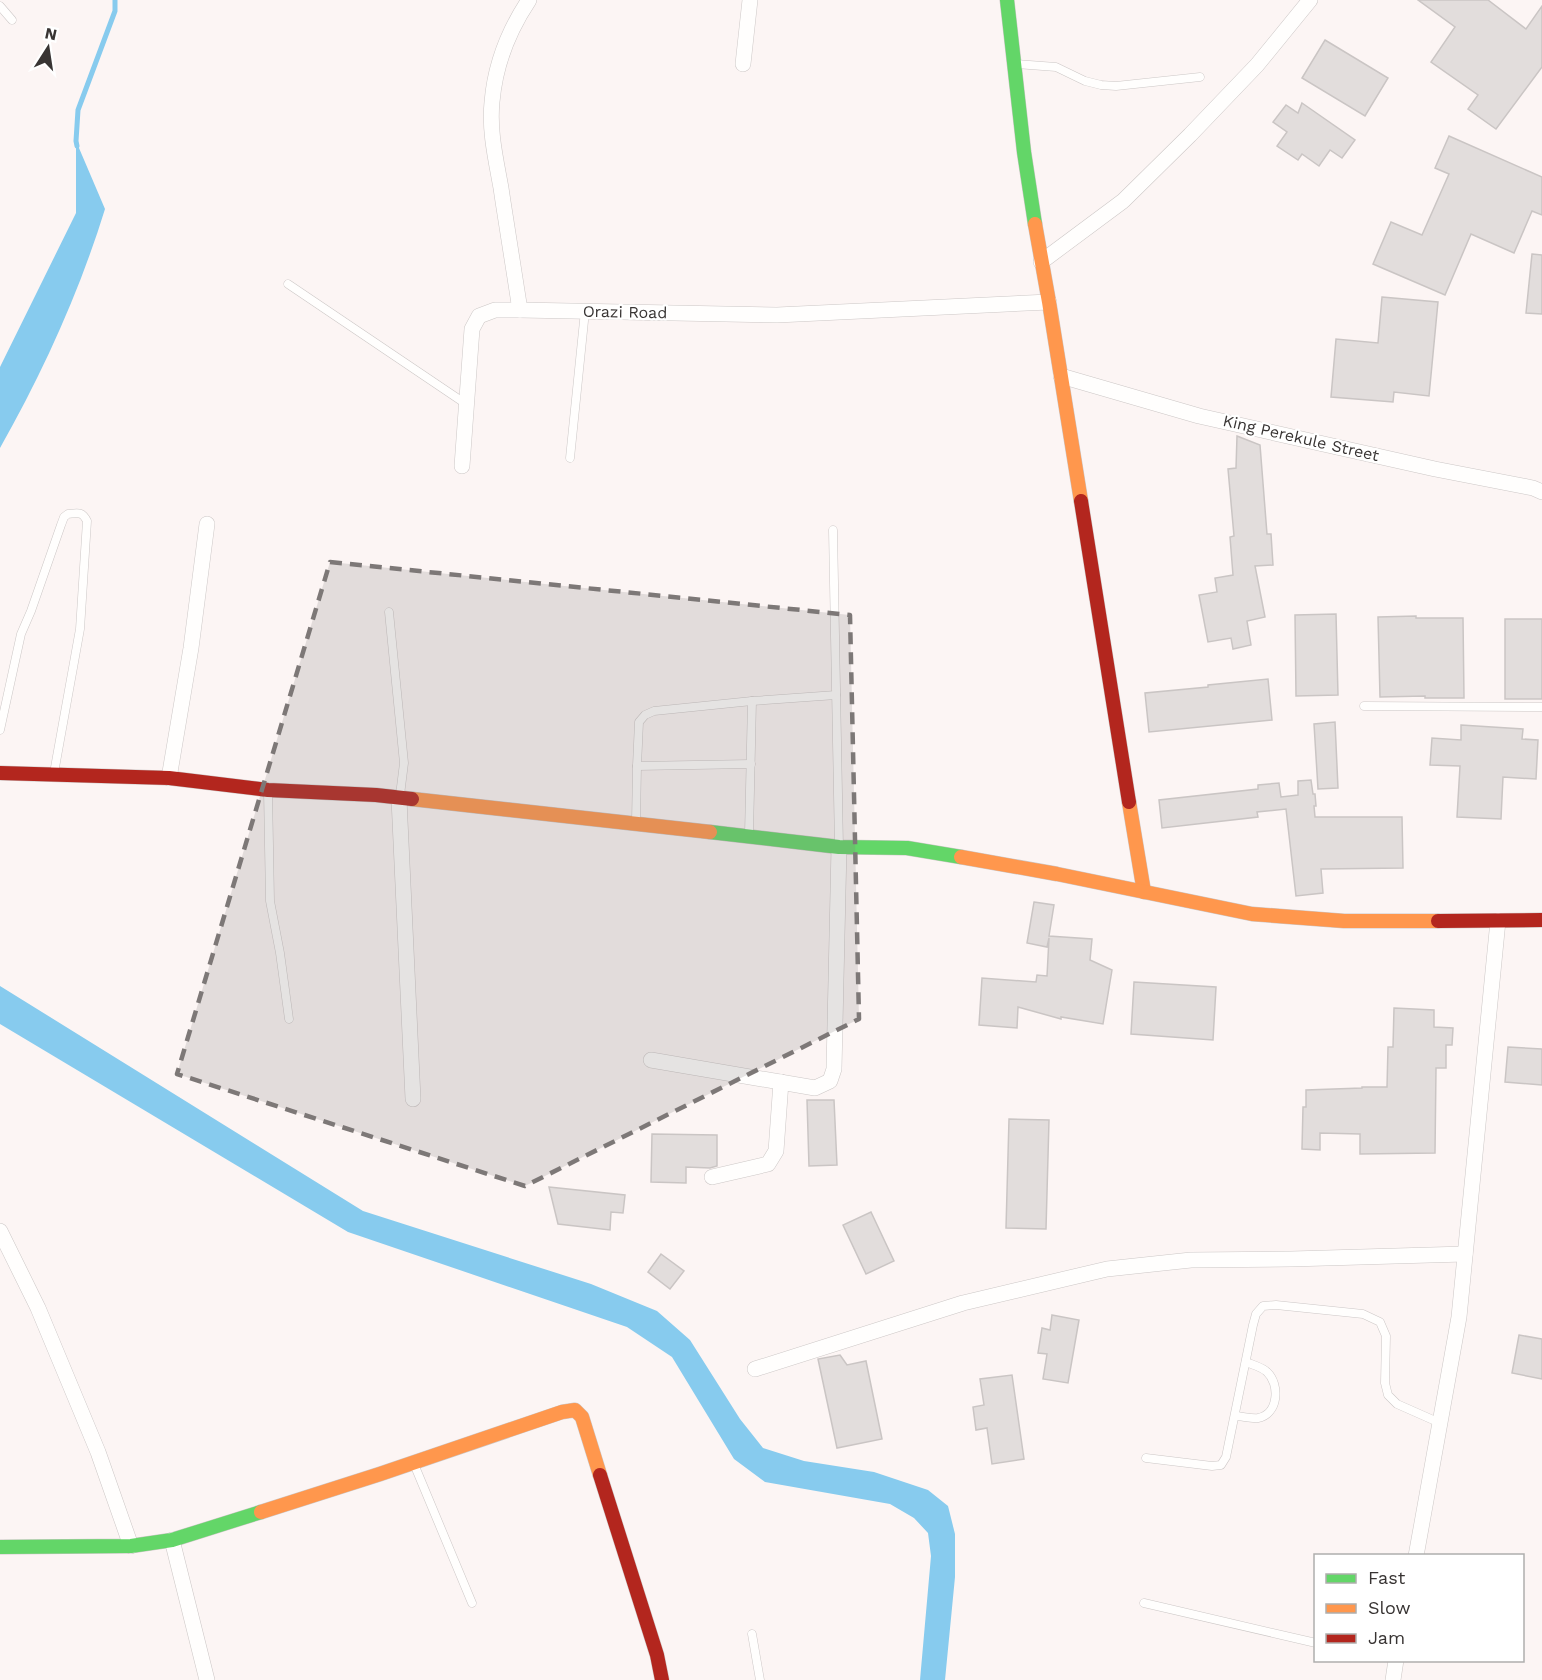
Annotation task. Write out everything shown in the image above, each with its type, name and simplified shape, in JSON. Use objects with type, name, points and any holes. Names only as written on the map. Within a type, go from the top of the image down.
[{"type":"street","points":[[520,310],[492,137],[492,104],[496,74],[508,38],[518,16],[529,0]]},
{"type":"street","points":[[743,64],[750,0]]},
{"type":"street","points":[[1007,0],[1041,262],[1144,892]]},
{"type":"street","points":[[1041,262],[1122,201],[1173,152],[1257,65],[1311,0]]},
{"type":"street","name":"Orazi Road","points":[[466,404],[472,329],[479,316],[495,310],[777,315],[1049,302]]},
{"type":"street","name":"King Perekule Street","points":[[1061,376],[1198,416],[1435,469],[1533,488],[1542,492]]},
{"type":"street","points":[[462,466],[466,404]]},
{"type":"street","points":[[169,778],[191,648],[207,524]]},
{"type":"street","points":[[0,773],[169,778],[268,790],[376,795],[839,847],[908,848],[1058,874],[1252,914],[1344,921],[1542,920]]},
{"type":"street","points":[[399,798],[412,1100]]},
{"type":"street","points":[[651,1060],[815,1088],[830,1081],[834,1069],[839,847]]},
{"type":"street","points":[[1416,1554],[1459,1317],[1498,921]]},
{"type":"street","points":[[712,1177],[768,1164],[776,1151],[781,1082]]},
{"type":"street","points":[[0,1231],[7,1259],[38,1308],[98,1452],[131,1546]]},
{"type":"street","points":[[755,1369],[963,1303],[1107,1269],[1191,1260],[1465,1254]]},
{"type":"street","points":[[0,1547],[131,1546],[172,1540],[574,1410],[582,1417],[657,1655],[662,1680]]},
{"type":"street","points":[[172,1540],[207,1680]]},
{"type":"street","points":[[1393,1680],[1395,1662]]},
{"type":"lane","points":[[0,6],[12,20]]},
{"type":"lane","points":[[1014,63],[1056,67],[1092,83],[1108,86],[1200,77]]},
{"type":"lane","points":[[288,284],[466,404]]},
{"type":"lane","points":[[570,458],[585,311]]},
{"type":"lane","points":[[0,730],[21,634],[61,525],[68,514],[84,515],[87,521],[81,629],[54,774]]},
{"type":"lane","points":[[833,530],[839,847]]},
{"type":"lane","points":[[389,612],[404,763],[399,798]]},
{"type":"lane","points":[[636,824],[639,722],[645,715],[654,711],[836,695]]},
{"type":"lane","points":[[749,837],[752,701]]},
{"type":"lane","points":[[1364,706],[1542,707]]},
{"type":"lane","points":[[637,766],[751,764]]},
{"type":"lane","points":[[268,790],[270,901],[280,953],[288,1019]]},
{"type":"lane","points":[[1146,1458],[1212,1466],[1221,1465],[1226,1457],[1257,1314],[1263,1306],[1276,1305],[1363,1314],[1380,1322],[1386,1336],[1385,1383],[1388,1395],[1397,1404],[1440,1423]]},
{"type":"lane","points":[[1235,1416],[1259,1418],[1271,1411],[1275,1400],[1275,1387],[1271,1376],[1265,1369],[1246,1362]]},
{"type":"lane","points":[[414,1462],[472,1603]]},
{"type":"lane","points":[[1144,1603],[1314,1643]]},
{"type":"lane","points":[[752,1634],[760,1680]]},
{"type":"highlighted area","points":[[330,562],[850,615],[859,1019],[525,1186],[177,1074]]},
{"type":"water","points":[[76,141],[105,209],[84,271],[59,332],[0,448],[0,367],[76,213]]},
{"type":"water","points":[[0,986],[363,1211],[591,1284],[657,1311],[690,1340],[740,1419],[763,1448],[804,1461],[874,1472],[928,1490],[948,1506],[955,1534],[955,1577],[945,1680],[920,1680],[931,1556],[928,1533],[914,1518],[890,1504],[765,1482],[734,1459],[672,1357],[627,1327],[348,1232],[0,1024]]},
{"type":"building","points":[[1418,0],[1488,0],[1526,29],[1542,6],[1542,67],[1496,129],[1468,109],[1478,95],[1431,62],[1455,27]]},
{"type":"building","points":[[1325,40],[1388,78],[1365,116],[1302,78]]},
{"type":"building","points":[[1302,103],[1355,140],[1342,158],[1330,150],[1319,166],[1302,154],[1298,160],[1277,146],[1287,132],[1273,122],[1286,105],[1298,113]]},
{"type":"building","points":[[1449,136],[1542,177],[1542,215],[1532,211],[1514,253],[1471,234],[1445,295],[1373,264],[1391,222],[1422,235],[1449,174],[1435,168]]},
{"type":"building","points":[[1532,254],[1542,255],[1542,314],[1526,313]]},
{"type":"building","points":[[1382,297],[1438,302],[1429,396],[1394,392],[1393,402],[1331,397],[1336,339],[1378,343]]},
{"type":"building","points":[[1237,436],[1260,445],[1267,534],[1271,534],[1273,565],[1255,566],[1265,617],[1247,621],[1251,645],[1233,649],[1231,638],[1208,642],[1199,595],[1217,592],[1215,578],[1233,575],[1230,537],[1234,536],[1228,469],[1236,468]]},
{"type":"building","points":[[1336,614],[1338,695],[1296,696],[1295,615]]},
{"type":"building","points":[[1416,616],[1416,618],[1463,618],[1464,698],[1380,697],[1378,617]]},
{"type":"building","points":[[1505,619],[1542,619],[1542,699],[1505,699]]},
{"type":"building","points":[[1268,679],[1272,720],[1149,732],[1145,693]]},
{"type":"building","points":[[1335,722],[1338,788],[1318,789],[1314,724]]},
{"type":"building","points":[[1461,725],[1523,729],[1522,739],[1538,740],[1536,779],[1503,777],[1501,819],[1457,817],[1460,766],[1430,765],[1432,738],[1461,740]]},
{"type":"building","points":[[1311,780],[1313,794],[1315,794],[1315,817],[1402,817],[1403,868],[1321,869],[1323,893],[1296,896],[1286,809],[1257,812],[1258,817],[1162,828],[1159,800],[1258,789],[1258,785],[1279,783],[1281,797],[1298,795],[1298,781]]},
{"type":"building","points":[[1034,902],[1054,905],[1049,936],[1092,939],[1090,960],[1112,970],[1103,1024],[1061,1017],[1061,1019],[1018,1007],[1017,1028],[979,1025],[982,978],[1036,982],[1037,975],[1047,976],[1049,938],[1047,947],[1027,943]]},
{"type":"building","points":[[1134,982],[1216,987],[1213,1040],[1131,1034]]},
{"type":"building","points":[[1394,1008],[1434,1010],[1434,1027],[1453,1028],[1452,1045],[1446,1045],[1446,1068],[1436,1068],[1435,1153],[1360,1154],[1360,1134],[1320,1133],[1320,1150],[1302,1149],[1303,1107],[1306,1107],[1306,1090],[1387,1087],[1388,1047],[1393,1047]]},
{"type":"building","points":[[1508,1047],[1542,1049],[1542,1085],[1505,1082]]},
{"type":"building","points":[[807,1100],[834,1100],[837,1165],[809,1166]]},
{"type":"building","points":[[1009,1119],[1049,1120],[1046,1229],[1006,1228]]},
{"type":"building","points":[[652,1134],[717,1135],[717,1166],[686,1167],[686,1183],[651,1182]]},
{"type":"building","points":[[549,1187],[625,1195],[623,1213],[611,1212],[610,1230],[558,1224]]},
{"type":"building","points":[[871,1212],[894,1261],[866,1274],[843,1225]]},
{"type":"building","points":[[661,1254],[684,1271],[670,1289],[648,1272]]},
{"type":"building","points":[[1052,1315],[1079,1320],[1068,1383],[1043,1379],[1047,1354],[1038,1353],[1042,1328],[1050,1330]]},
{"type":"building","points":[[1519,1335],[1542,1339],[1542,1379],[1512,1373]]},
{"type":"building","points":[[840,1355],[847,1365],[866,1361],[882,1439],[837,1448],[818,1359]]},
{"type":"building","points":[[1012,1375],[1024,1459],[992,1464],[987,1428],[976,1430],[973,1407],[984,1405],[980,1379]]},
{"type":"waterway","points":[[77,146],[78,110],[115,11],[115,0]]},
{"type":"traffic: fast","points":[[1007,0],[1024,152],[1035,224]]},
{"type":"traffic: fast","points":[[710,832],[839,847],[907,848],[961,857]]},
{"type":"traffic: fast","points":[[0,1547],[131,1546],[172,1540],[261,1512]]},
{"type":"traffic: slow","points":[[1035,224],[1081,501]]},
{"type":"traffic: slow","points":[[412,799],[710,832]]},
{"type":"traffic: slow","points":[[1129,802],[1144,892]]},
{"type":"traffic: slow","points":[[961,857],[1252,914],[1344,921],[1438,921]]},
{"type":"traffic: slow","points":[[261,1512],[562,1412],[575,1410],[582,1417],[600,1475]]},
{"type":"traffic: jam","points":[[1081,501],[1129,802]]},
{"type":"traffic: jam","points":[[0,773],[169,778],[268,790],[412,799]]},
{"type":"traffic: jam","points":[[1438,921],[1542,920]]},
{"type":"traffic: jam","points":[[600,1475],[657,1655],[662,1680]]}]
